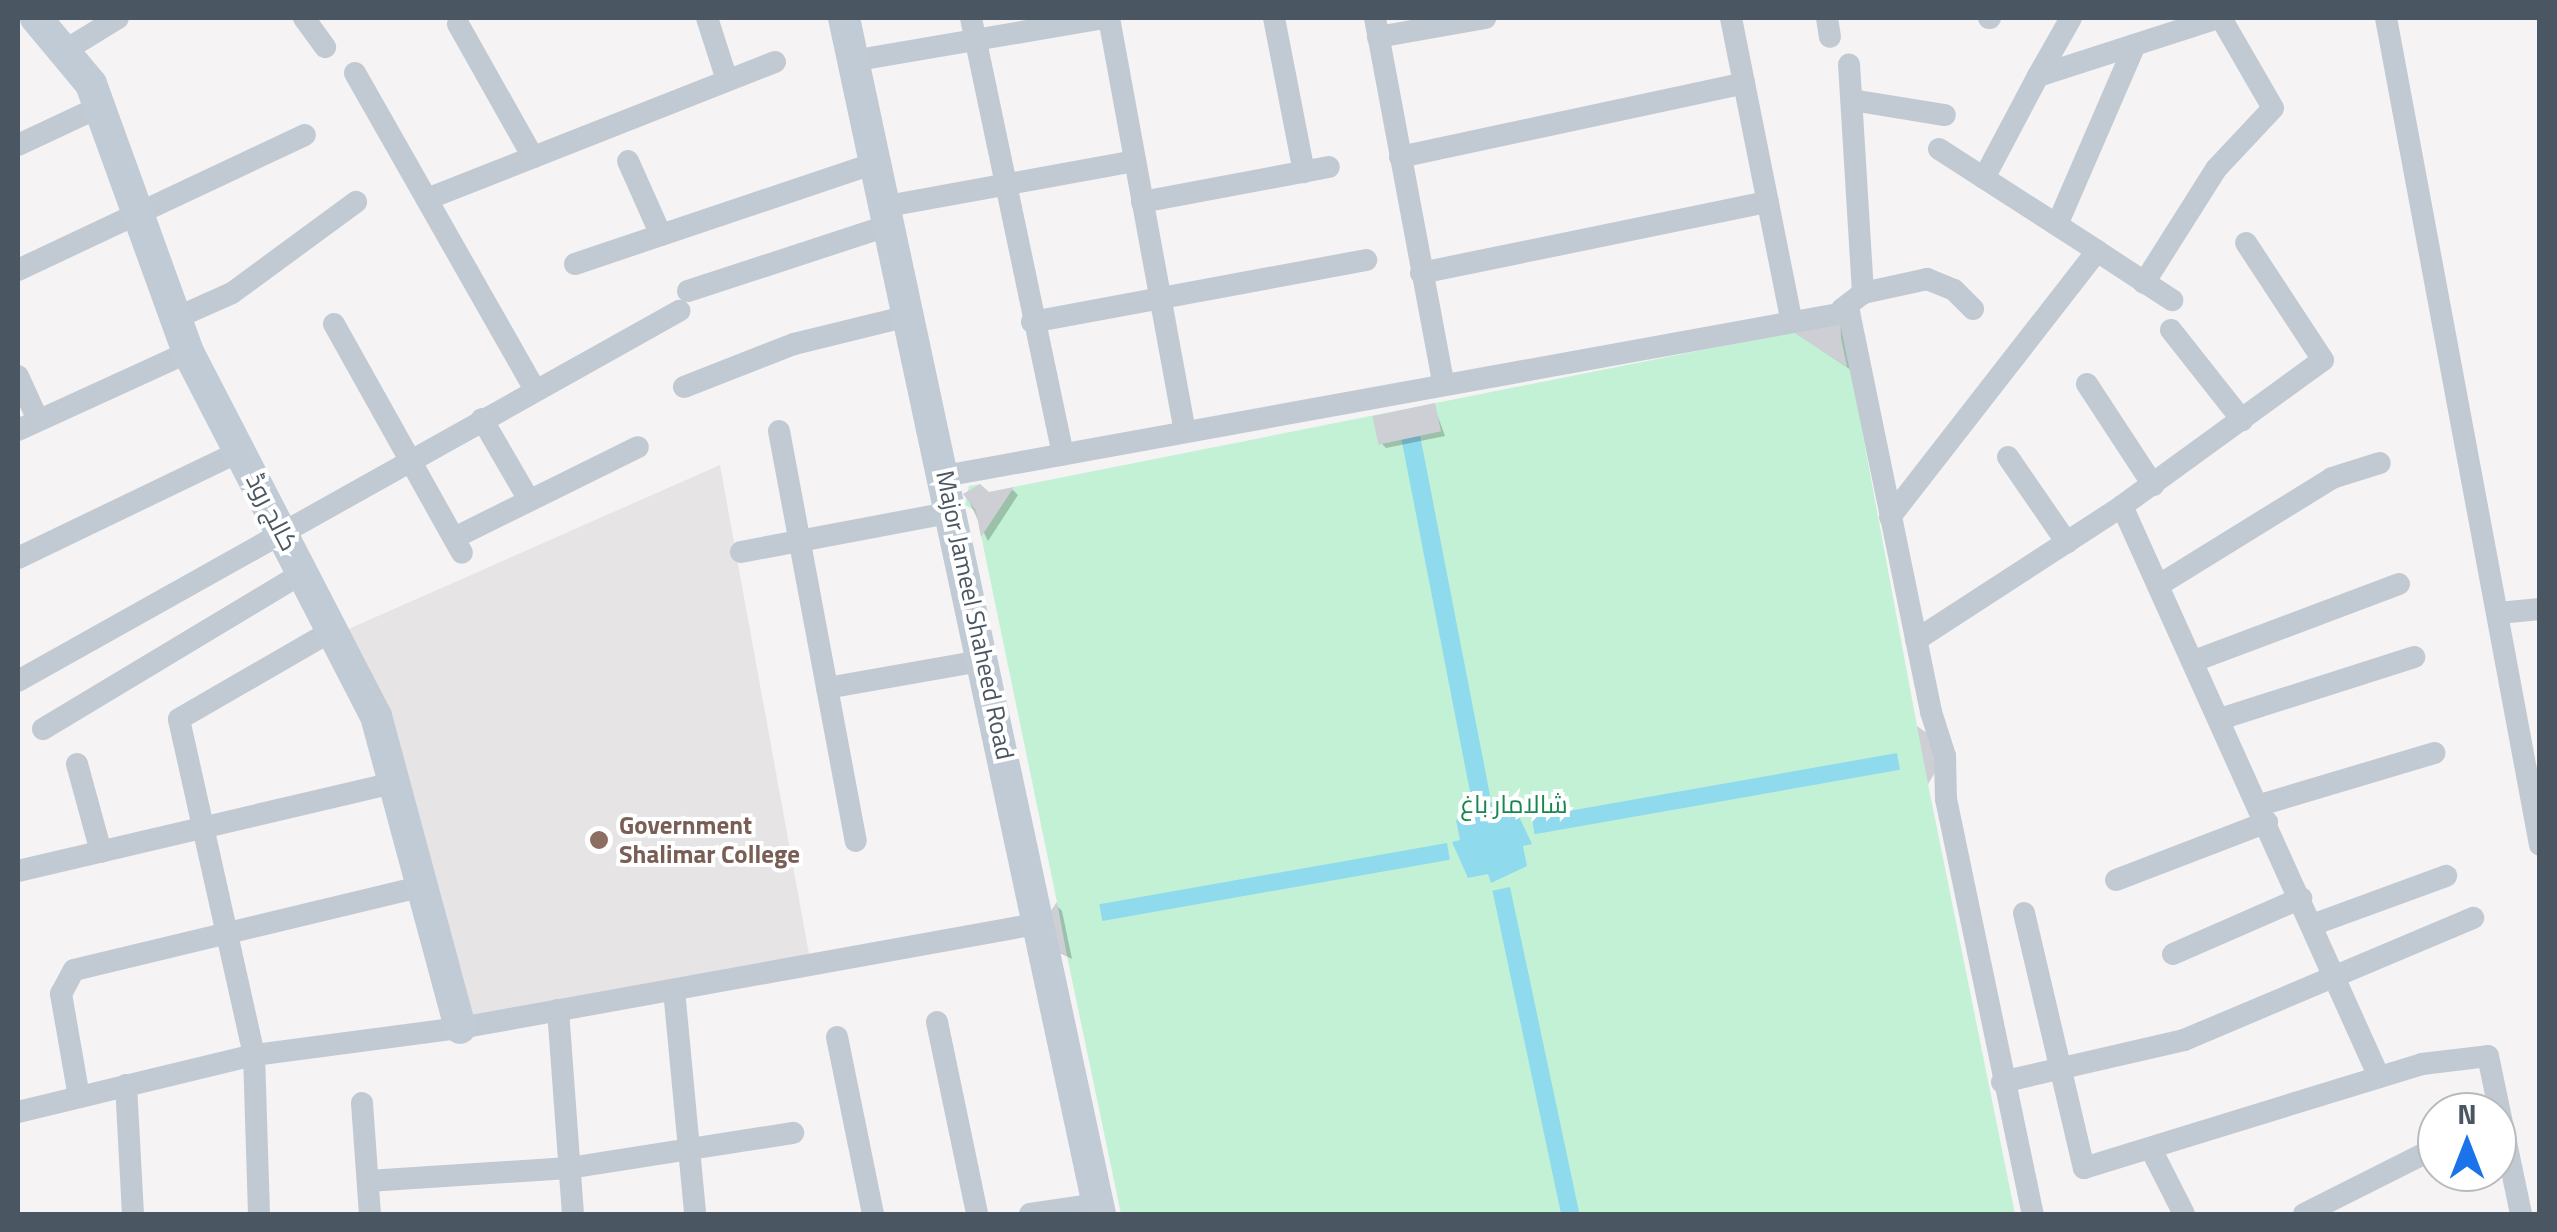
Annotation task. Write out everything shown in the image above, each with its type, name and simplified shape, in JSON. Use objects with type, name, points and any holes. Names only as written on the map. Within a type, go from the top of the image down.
[{"type":"street","name":"کالج روڈ","points":[[36,18],[91,84],[188,352],[376,716],[460,1028]]},
{"type":"street","points":[[64,52],[118,18]]},
{"type":"street","points":[[304,18],[325,48]]},
{"type":"street","points":[[707,18],[727,80]]},
{"type":"street","name":"Major Jameel Shaheed Road","points":[[844,18],[872,164],[1042,923],[1099,1209]]},
{"type":"street","points":[[852,60],[973,28],[1106,18],[1185,431]]},
{"type":"street","points":[[1274,18],[1304,172]]},
{"type":"street","points":[[1444,385],[1377,27],[1484,18]]},
{"type":"street","points":[[1731,18],[1792,318]]},
{"type":"street","points":[[1984,178],[2071,18]]},
{"type":"street","points":[[2038,76],[2220,18],[2273,108],[2216,169],[2144,282]]},
{"type":"street","points":[[2386,18],[2540,845]]},
{"type":"street","points":[[458,24],[532,157]]},
{"type":"street","points":[[973,28],[1062,454]]},
{"type":"street","points":[[2056,225],[2135,44]]},
{"type":"street","points":[[427,199],[775,62]]},
{"type":"street","points":[[1850,64],[1863,293]]},
{"type":"street","points":[[355,72],[535,390]]},
{"type":"street","points":[[1400,158],[1744,83]]},
{"type":"street","points":[[1852,100],[1944,114]]},
{"type":"street","points":[[18,145],[99,107]]},
{"type":"street","points":[[18,270],[304,135]]},
{"type":"street","points":[[1938,149],[2172,300]]},
{"type":"street","points":[[628,161],[661,236]]},
{"type":"street","points":[[18,681],[280,528],[535,390],[683,301],[884,217],[1004,185],[1135,161]]},
{"type":"street","points":[[576,264],[872,164]]},
{"type":"street","points":[[1142,202],[1329,167]]},
{"type":"street","points":[[176,318],[232,293],[356,202]]},
{"type":"street","points":[[1421,274],[1768,202]]},
{"type":"street","points":[[1916,640],[2122,506],[2323,360],[2246,244]]},
{"type":"street","points":[[1890,516],[2097,251]]},
{"type":"street","points":[[1032,322],[1366,260]]},
{"type":"street","points":[[944,476],[1842,309],[1863,293],[1927,278],[1954,290],[1973,310]]},
{"type":"street","points":[[1842,309],[1854,318],[1890,516],[1945,756],[1946,799],[2002,1082],[2033,1214]]},
{"type":"street","points":[[684,388],[794,344],[908,316]]},
{"type":"street","points":[[334,324],[458,545],[529,500],[638,447]]},
{"type":"street","points":[[2171,330],[2242,420]]},
{"type":"street","points":[[18,376],[28,425],[188,352]]},
{"type":"street","points":[[2087,384],[2152,485]]},
{"type":"street","points":[[482,418],[529,500]]},
{"type":"street","points":[[779,430],[856,841]]},
{"type":"street","points":[[18,558],[240,451]]},
{"type":"street","points":[[2008,457],[2067,543]]},
{"type":"street","points":[[2159,585],[2332,478],[2380,463]]},
{"type":"street","points":[[2122,506],[2264,814],[2379,1078]]},
{"type":"street","points":[[740,552],[952,512]]},
{"type":"street","points":[[43,729],[303,573]]},
{"type":"street","points":[[2194,661],[2398,584]]},
{"type":"street","points":[[2499,613],[2540,609]]},
{"type":"street","points":[[259,1214],[254,1055],[180,718],[332,630]]},
{"type":"street","points":[[2220,718],[2414,656]]},
{"type":"street","points":[[827,688],[985,660]]},
{"type":"street","points":[[2116,880],[2264,814],[2434,753]]},
{"type":"street","points":[[77,764],[101,852]]},
{"type":"street","points":[[18,871],[394,783]]},
{"type":"street","points":[[2312,925],[2446,876]]},
{"type":"street","points":[[78,1097],[63,980],[74,970],[228,937],[421,886]]},
{"type":"street","points":[[2173,954],[2301,898]]},
{"type":"street","points":[[2024,913],[2084,1168],[2422,1064],[2488,1056],[2494,1092]]},
{"type":"street","points":[[2002,1082],[2184,1040],[2473,918]]},
{"type":"street","points":[[18,1112],[254,1055],[460,1028],[1042,923]]},
{"type":"street","points":[[674,990],[695,1214]]},
{"type":"street","points":[[558,1010],[573,1214]]},
{"type":"street","points":[[937,1022],[978,1214]]},
{"type":"street","points":[[837,1037],[873,1214]]},
{"type":"street","points":[[126,1085],[133,1214]]},
{"type":"street","points":[[362,1103],[370,1214]]},
{"type":"street","points":[[368,1181],[570,1168],[793,1133]]},
{"type":"street","points":[[2151,1149],[2184,1214]]},
{"type":"street","points":[[2304,1214],[2417,1157]]},
{"type":"street","points":[[1030,1214],[1099,1209]]},
{"type":"shaded area","name":"Government Shalimar College","points":[[720,465],[811,965],[460,1028],[335,635]]},
{"type":"green space","name":"شالامار باغ","points":[[1840,312],[1917,726],[1935,739],[1940,764],[1928,784],[2015,1214],[1121,1214],[1067,956],[1051,947],[1046,918],[1057,902],[976,511],[965,505],[969,486],[980,484],[989,492],[1823,326]]},
{"type":"water","points":[[1420,435],[1491,798],[1472,802],[1401,439]]},
{"type":"water","points":[[1897,753],[1900,770],[1535,834],[1532,817]]},
{"type":"water","points":[[1493,802],[1496,812],[1515,808],[1532,844],[1523,846],[1527,866],[1491,883],[1488,874],[1468,878],[1452,842],[1460,840],[1456,820],[1477,816],[1475,806]]},
{"type":"water","points":[[1447,843],[1450,860],[1102,921],[1099,904]]},
{"type":"water","points":[[1510,887],[1579,1214],[1561,1214],[1492,891]]},
{"type":"building","points":[[1840,312],[1841,338],[1847,367],[1793,332]]},
{"type":"building","points":[[1435,403],[1441,431],[1378,445],[1372,416]]},
{"type":"building","points":[[980,484],[989,492],[1014,487],[981,537],[976,511],[963,494]]},
{"type":"building","points":[[1917,726],[1935,739],[1940,764],[1928,784]]},
{"type":"building","points":[[1057,902],[1067,956],[1051,947],[1046,918]]},
{"type":"place","name":"Government Shalimar College","points":[[599,840]]}]
